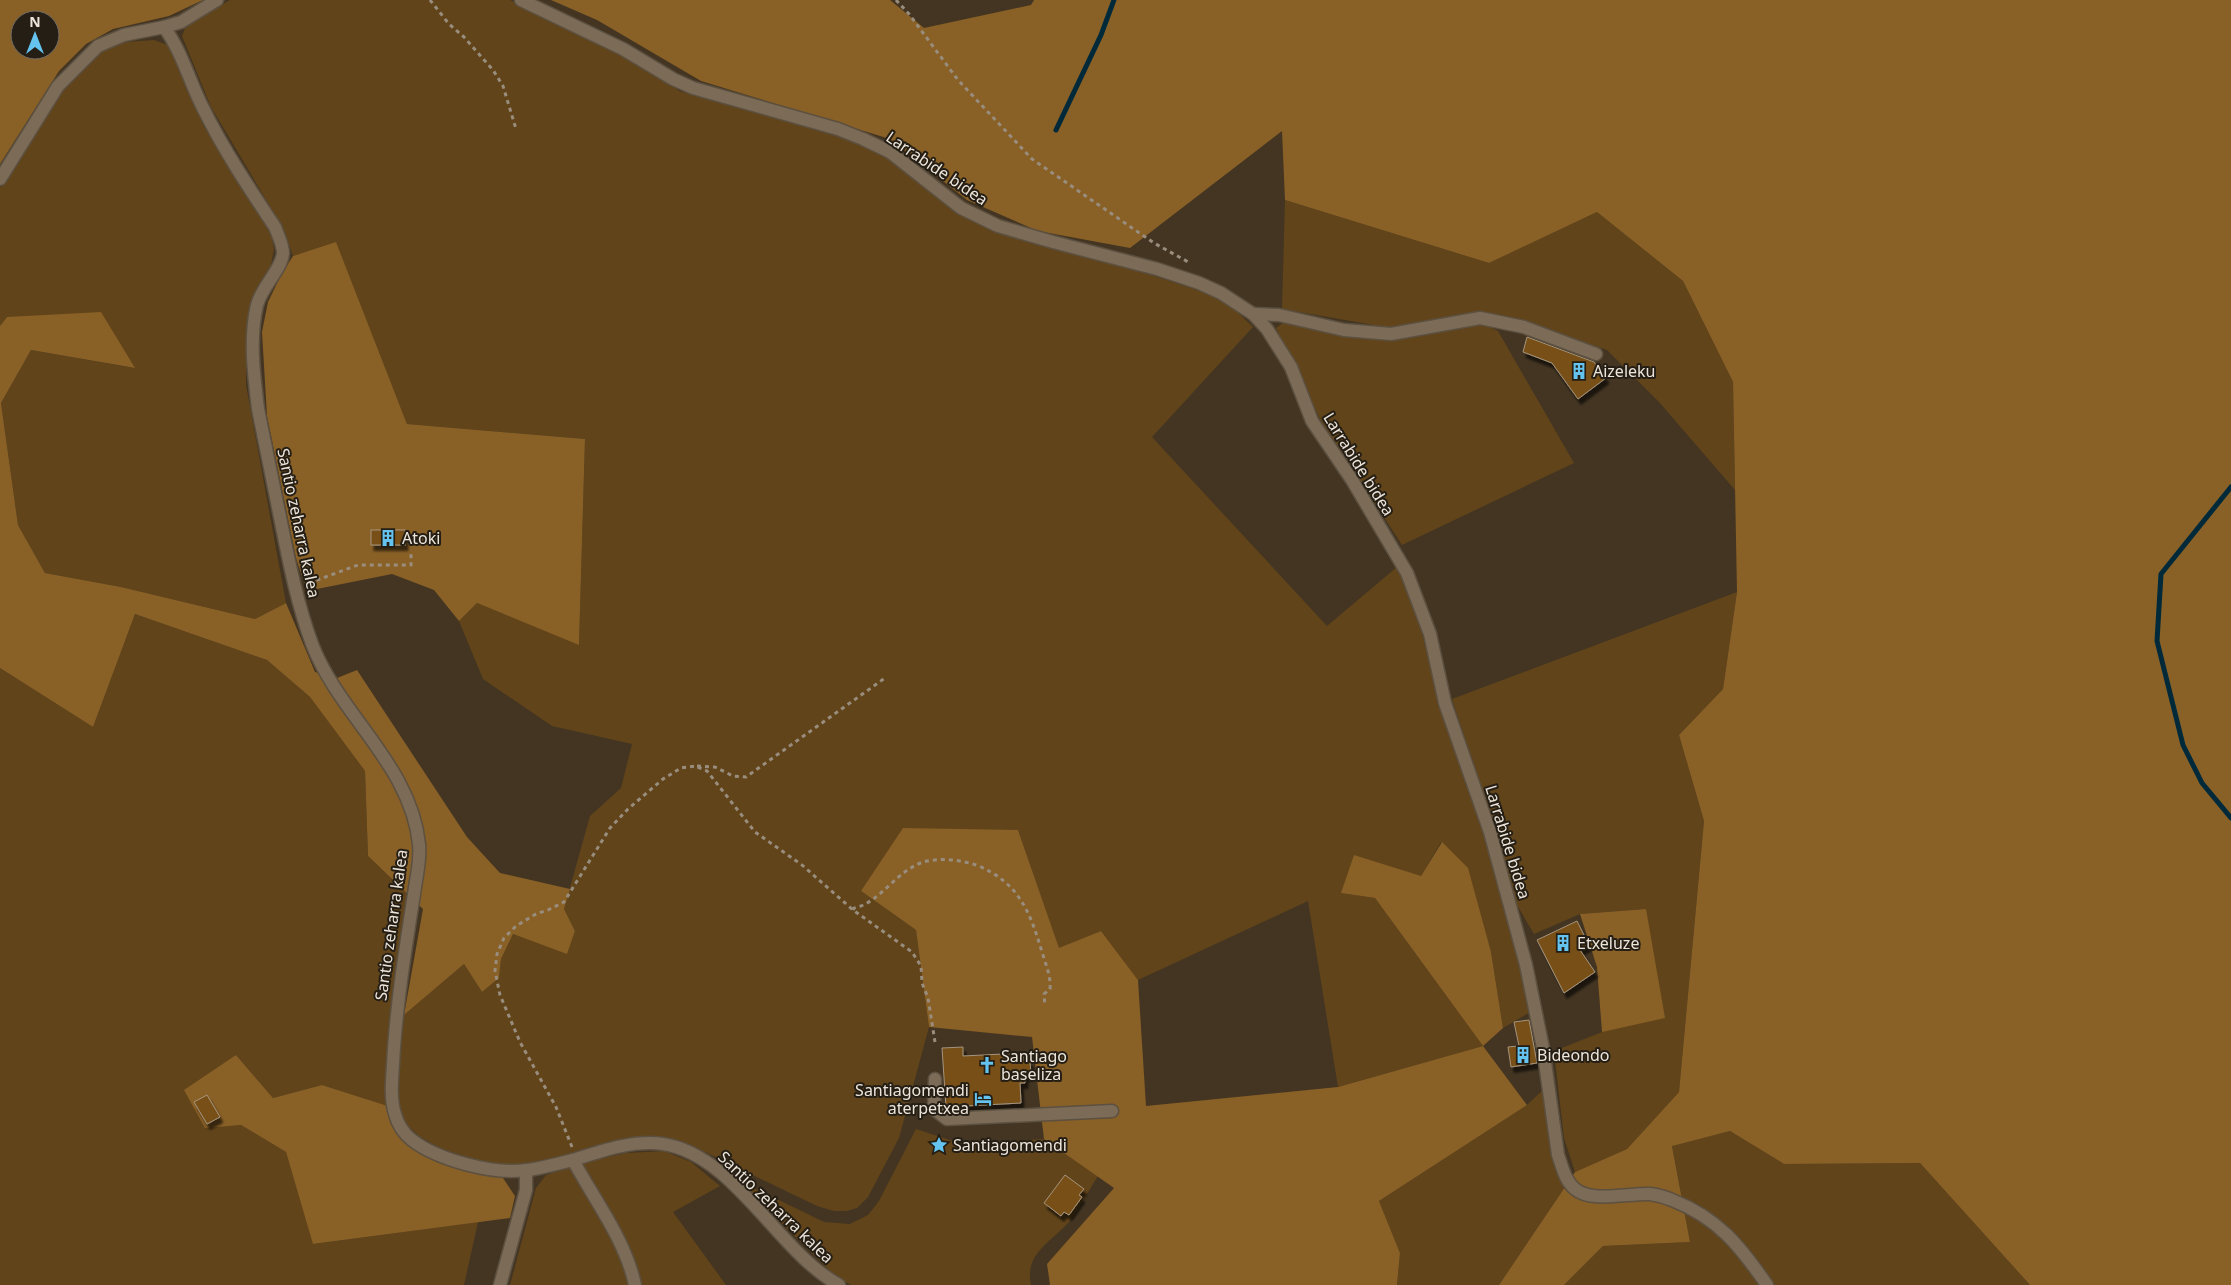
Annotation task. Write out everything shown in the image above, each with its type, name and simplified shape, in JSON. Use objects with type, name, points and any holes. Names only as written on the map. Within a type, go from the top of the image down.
[{"type":"street","points":[[0,178],[58,86],[98,46],[124,35],[164,28],[181,22],[217,0]]},
{"type":"street","name":"Larrabide bidea","points":[[521,0],[623,49],[673,79],[693,88],[838,129],[863,139],[890,152],[962,208],[998,226],[1157,269],[1199,283],[1221,293],[1253,314],[1267,329],[1291,367],[1312,421],[1352,480],[1392,546],[1406,573],[1430,634],[1445,704],[1490,832],[1526,965],[1543,1048],[1558,1155],[1563,1171],[1575,1189],[1592,1196],[1652,1194],[1671,1199],[1696,1211],[1720,1227],[1744,1251],[1767,1285]]},
{"type":"street","name":"Santio zeharra kalea","points":[[164,28],[181,55],[215,132],[275,227],[280,241],[283,254],[278,269],[266,284],[258,303],[255,317],[255,383],[258,409],[295,588],[313,646],[329,678],[399,779],[414,818],[419,846],[395,1017],[392,1096],[394,1113],[402,1131],[414,1142],[440,1155],[473,1165],[506,1170],[526,1170],[573,1160],[606,1149],[638,1144],[664,1144],[695,1154],[728,1179],[783,1238],[828,1279],[839,1285]]},
{"type":"street","points":[[1253,314],[1279,315],[1344,330],[1390,334],[1480,318],[1524,327],[1596,354]]},
{"type":"street","points":[[935,1079],[934,1109],[947,1119],[1112,1111]]},
{"type":"street","points":[[573,1160],[627,1257],[635,1285]]},
{"type":"street","points":[[500,1285],[526,1190],[526,1170]]},
{"type":"path","points":[[430,0],[449,24],[464,36],[493,70],[502,86],[516,129]]},
{"type":"path","points":[[896,0],[909,14],[958,80],[1032,158],[1154,244],[1197,267]]},
{"type":"path","points":[[295,588],[358,565],[411,565],[411,552]]},
{"type":"path","points":[[573,1160],[571,1141],[556,1107],[520,1042],[500,995],[495,971],[497,954],[504,938],[516,926],[536,914],[564,902],[610,828],[628,809],[663,779],[682,768],[695,766],[715,767],[734,776],[746,777],[885,678]]},
{"type":"path","points":[[695,766],[707,771],[756,832],[802,865],[853,910],[912,952],[921,966],[922,983],[928,998],[935,1042]]},
{"type":"path","points":[[853,910],[869,902],[905,871],[927,861],[946,860],[964,862],[991,872],[1007,882],[1032,919],[1050,976],[1050,990],[1044,994],[1045,1006]]},
{"type":"shaded area","points":[[0,0],[203,0],[169,16],[113,29],[86,44],[59,71],[0,164]]},
{"type":"shaded area","points":[[230,0],[510,0],[652,69],[679,91],[828,132],[860,143],[890,158],[939,199],[970,219],[1003,234],[1117,264],[1200,291],[1228,303],[1253,327],[1152,437],[1327,626],[1397,567],[1414,603],[1440,704],[1489,844],[1532,1011],[1503,1028],[1491,952],[1441,842],[1421,876],[1342,893],[1375,898],[1483,1046],[1338,1087],[1308,901],[1138,980],[1101,931],[1059,949],[1018,830],[861,891],[916,930],[929,1027],[899,1138],[868,1197],[857,1208],[847,1211],[834,1211],[817,1206],[697,1148],[668,1140],[538,1163],[506,1166],[475,1160],[440,1148],[419,1136],[406,1124],[398,1108],[404,1015],[464,964],[482,992],[499,978],[501,959],[513,934],[567,953],[575,931],[564,909],[590,816],[621,788],[632,744],[552,726],[483,679],[459,621],[477,603],[579,644],[585,439],[407,424],[336,243],[293,256],[284,230],[211,107],[182,36],[186,26]]},
{"type":"shaded area","points":[[551,0],[890,0],[924,28],[1031,5],[1034,0],[2231,0],[2231,1285],[2030,1285],[1920,1163],[1784,1164],[1730,1131],[1672,1146],[1690,1242],[1603,1246],[1564,1285],[1499,1285],[1575,1172],[1627,1149],[1679,1092],[1704,821],[1679,735],[1723,689],[1737,592],[1733,382],[1683,281],[1597,212],[1489,263],[1285,200],[1282,131],[1130,248],[1038,231],[967,200],[890,139],[701,81],[597,20]]},
{"type":"shaded area","points":[[154,40],[168,45],[179,64],[203,125],[270,230],[274,249],[271,265],[256,295],[246,327],[246,385],[286,603],[255,619],[121,587],[45,573],[18,525],[1,403],[31,350],[134,368],[7,317],[0,326],[0,188],[55,98],[97,53],[126,42]]},
{"type":"shaded area","points":[[1285,200],[1489,263],[1597,212],[1683,281],[1733,382],[1735,490],[1659,402],[1607,350],[1503,316],[1391,328],[1282,309]]},
{"type":"shaded area","points":[[336,242],[407,424],[585,439],[579,645],[477,603],[459,621],[434,590],[392,574],[307,591],[296,558],[267,416],[262,332],[268,302],[293,256]]},
{"type":"shaded area","points":[[101,312],[135,368],[31,350],[1,403],[18,525],[45,573],[121,587],[255,619],[286,603],[315,672],[337,678],[357,670],[467,837],[500,873],[570,889],[564,909],[575,931],[567,954],[513,934],[501,959],[499,978],[482,992],[464,964],[404,1015],[423,909],[368,856],[365,771],[310,697],[267,660],[135,614],[93,727],[0,668],[0,326],[7,317]]},
{"type":"shaded area","points":[[1284,322],[1388,340],[1481,323],[1498,331],[1574,463],[1402,545],[1320,419],[1276,328]]},
{"type":"shaded area","points":[[1737,592],[1723,689],[1679,735],[1704,821],[1679,1092],[1627,1149],[1575,1172],[1564,1138],[1554,1051],[1602,1032],[1646,909],[1580,914],[1534,934],[1517,905],[1504,857],[1452,699]]},
{"type":"shaded area","points":[[135,614],[267,660],[310,697],[365,771],[368,856],[409,896],[388,1106],[322,1085],[273,1098],[236,1055],[205,1127],[241,1125],[286,1152],[314,1244],[478,1222],[464,1285],[0,1285],[0,668],[93,727]]},
{"type":"shaded area","points":[[903,828],[1018,830],[1059,948],[1101,931],[1138,980],[1146,1106],[1338,1087],[1483,1046],[1527,1105],[1379,1201],[1400,1253],[1397,1285],[1050,1285],[1047,1264],[1114,1188],[1044,1139],[1032,1037],[929,1027],[916,930],[861,891]]},
{"type":"shaded area","points":[[1442,842],[1468,868],[1491,952],[1503,1028],[1483,1046],[1375,898],[1341,893],[1354,855],[1421,876]]},
{"type":"shaded area","points":[[1646,909],[1665,1018],[1602,1032],[1597,967],[1580,914]]},
{"type":"shaded area","points":[[236,1055],[273,1098],[322,1085],[388,1106],[398,1131],[455,1165],[503,1178],[515,1196],[510,1218],[313,1244],[286,1152],[241,1125],[205,1128],[184,1090]]},
{"type":"shaded area","points":[[1545,1088],[1558,1173],[1564,1188],[1499,1285],[1397,1285],[1400,1253],[1379,1201],[1527,1105]]},
{"type":"shaded area","points":[[916,1129],[962,1144],[1044,1139],[1098,1176],[1073,1217],[1035,1257],[1031,1265],[1031,1285],[851,1285],[835,1276],[738,1180],[824,1222],[850,1224],[868,1215],[879,1201]]},
{"type":"shaded area","points":[[1730,1131],[1784,1164],[1920,1163],[2030,1285],[1564,1285],[1603,1246],[1690,1242],[1672,1145]]},
{"type":"shaded area","points":[[664,1151],[691,1162],[720,1186],[673,1212],[726,1285],[510,1285],[536,1188],[546,1175],[626,1153]]},
{"type":"building","name":"Aizeleku","points":[[1527,337],[1594,362],[1606,378],[1578,399],[1552,363],[1523,352]]},
{"type":"building","name":"Atoki","points":[[371,530],[405,530],[405,545],[371,545]]},
{"type":"building","points":[[1577,921],[1589,945],[1580,950],[1595,972],[1564,993],[1537,940]]},
{"type":"building","points":[[1529,1020],[1537,1063],[1511,1067],[1508,1047],[1519,1046],[1514,1022]]},
{"type":"building","name":"Santiago baseliza","points":[[963,1047],[963,1056],[1023,1053],[1024,1061],[1030,1061],[1031,1075],[1025,1076],[1025,1083],[1020,1083],[1021,1103],[946,1107],[942,1048]]},
{"type":"building","points":[[207,1095],[220,1117],[207,1124],[194,1102]]},
{"type":"building","points":[[1065,1175],[1084,1189],[1079,1195],[1082,1197],[1069,1215],[1064,1212],[1061,1216],[1044,1203]]},
{"type":"waterway","points":[[1056,130],[1101,35],[1114,0]]},
{"type":"waterway","points":[[2231,487],[2161,574],[2157,641],[2183,745],[2202,783],[2231,818]]},
{"type":"place","name":"Aizeleku","points":[[1579,371]]},
{"type":"place","name":"Atoki","points":[[388,538]]},
{"type":"place","name":"Etxeluze","points":[[1563,943]]},
{"type":"place","name":"Bideondo","points":[[1523,1055]]},
{"type":"place","name":"Santiago baseliza","points":[[987,1065]]},
{"type":"place","name":"Santiagomendi aterpetxea","points":[[983,1099]]},
{"type":"place","name":"Santiagomendi","points":[[939,1145]]}]
